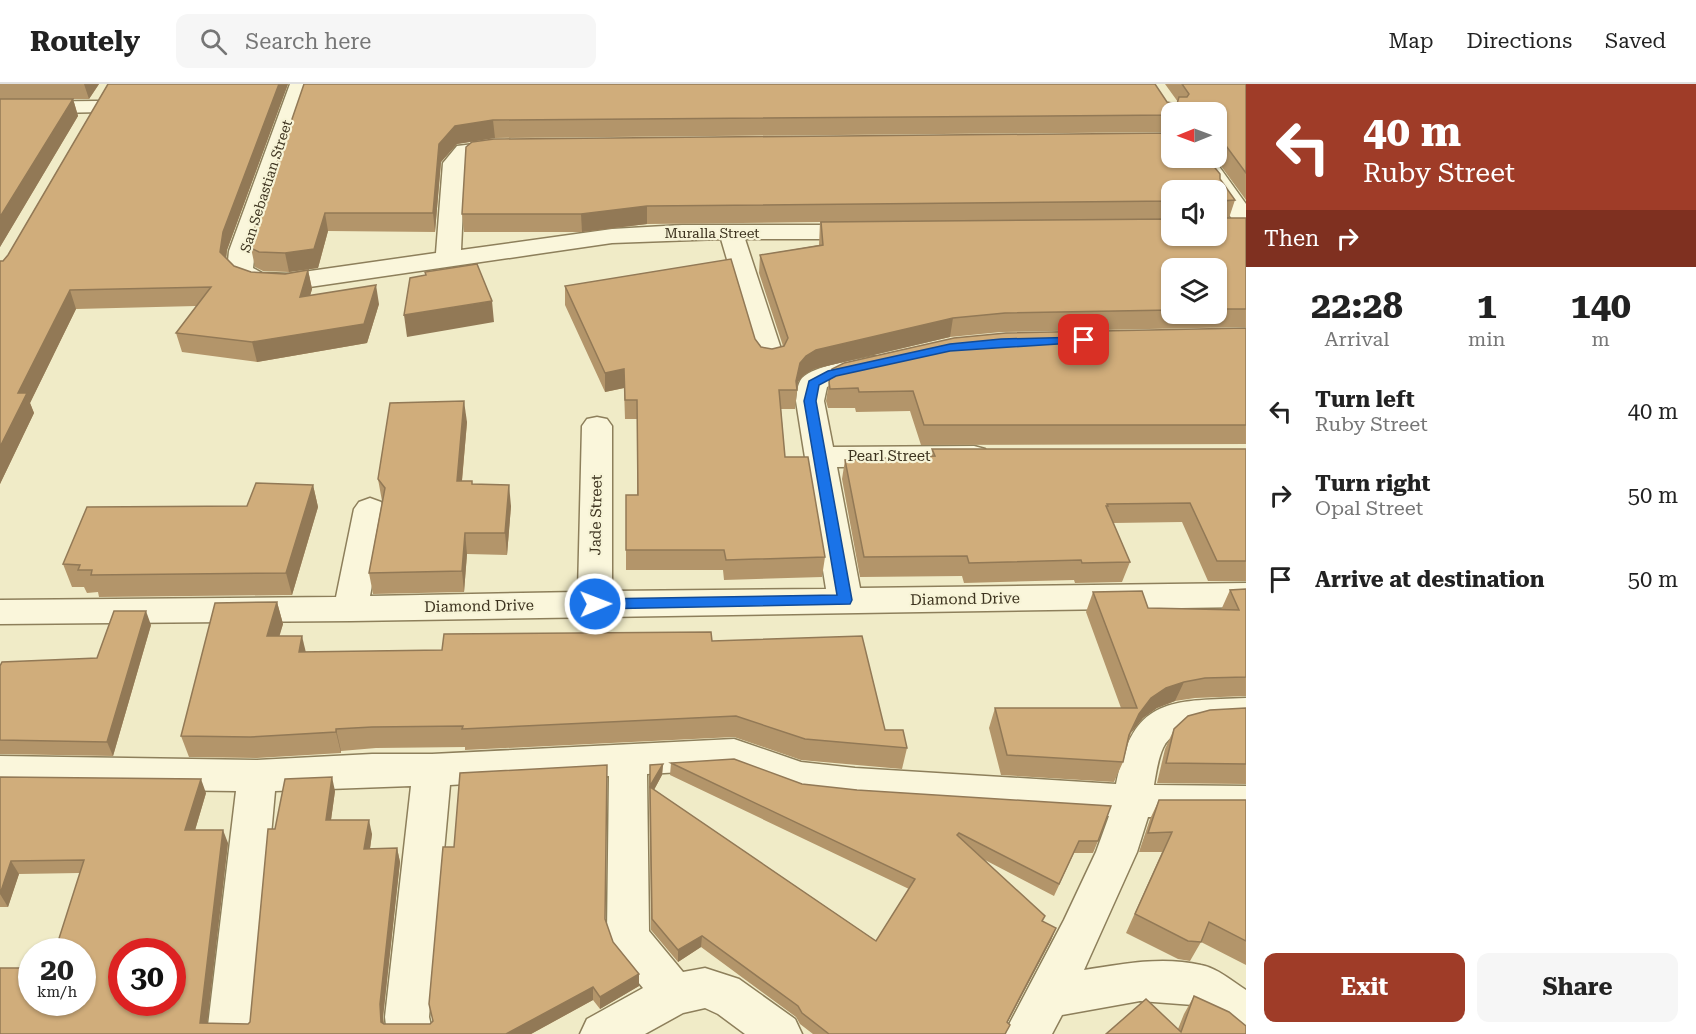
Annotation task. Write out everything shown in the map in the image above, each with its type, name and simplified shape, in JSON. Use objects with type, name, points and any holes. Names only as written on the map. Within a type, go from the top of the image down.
[{"type":"street","name":"San Sebastian Street","points":[[256,281],[240,272],[242,251],[300,84]]},
{"type":"street","points":[[0,108],[101,99],[85,128]]},
{"type":"street","points":[[448,260],[454,163],[465,151],[495,147],[530,147]]},
{"type":"street","points":[[1208,168],[1240,225]]},
{"type":"street","name":"Muralla Street","points":[[256,281],[289,282],[647,233],[887,232]]},
{"type":"street","points":[[731,234],[770,358]]},
{"type":"street","points":[[845,600],[810,401],[813,383],[832,374],[897,359]]},
{"type":"street","name":"Jade Street","points":[[595,604],[597,426]]},
{"type":"street","name":"Pearl Street","points":[[819,457],[997,456]]},
{"type":"street","points":[[351,609],[370,509]]},
{"type":"street","name":"Diamond Drive","points":[[0,612],[1246,595]]},
{"type":"street","points":[[1027,1034],[1051,996],[1119,843],[1133,801],[1143,750],[1155,729],[1187,716],[1246,712]]},
{"type":"street","points":[[0,772],[257,777],[734,754],[800,778],[855,784],[1133,801],[1246,802]]},
{"type":"street","points":[[628,759],[628,932],[630,940],[675,995]]},
{"type":"street","points":[[410,1034],[407,1017],[432,770]]},
{"type":"street","points":[[230,1034],[257,777]]},
{"type":"street","points":[[1051,996],[1140,981],[1201,985],[1246,1015]]},
{"type":"street","points":[[603,1034],[675,995],[705,988],[738,1001],[779,1034]]},
{"type":"building","points":[[108,84],[279,84],[223,232],[220,252],[234,266],[251,272],[285,274],[308,270],[300,297],[376,285],[364,324],[252,342],[176,333],[211,287],[70,290],[18,393],[27,393],[0,447],[0,261],[8,255]]},
{"type":"building","points":[[304,84],[1155,84],[1167,102],[1161,102],[1161,115],[493,120],[455,126],[439,144],[433,213],[325,213],[314,249],[285,253],[259,252],[251,248],[253,233]]},
{"type":"building","points":[[1182,84],[1246,84],[1246,173],[1227,147],[1227,102],[1178,102],[1179,97],[1187,97],[1189,94]]},
{"type":"building","points":[[0,99],[73,99],[0,217]]},
{"type":"building","points":[[1161,133],[1161,168],[1215,168],[1220,174],[1221,180],[1161,180],[1161,201],[647,206],[581,214],[462,214],[466,147],[472,142],[494,139]]},
{"type":"building","points":[[1227,189],[1235,200],[1227,201]]},
{"type":"building","points":[[1227,218],[1246,218],[1246,309],[1227,309],[1227,258],[1161,258],[1161,310],[1005,313],[953,318],[816,350],[800,363],[796,381],[797,390],[779,390],[785,457],[808,457],[825,557],[726,560],[724,550],[626,550],[626,495],[638,495],[637,400],[625,400],[624,369],[605,373],[565,286],[731,259],[755,339],[761,347],[772,349],[784,346],[788,338],[760,255],[823,245],[821,222],[1161,219],[1161,246],[1227,246]]},
{"type":"building","points":[[477,264],[492,301],[404,315],[410,278],[426,275],[425,272]]},
{"type":"building","points":[[1246,328],[1246,425],[924,425],[913,391],[859,392],[858,388],[830,389],[829,382],[832,369],[844,363],[954,338],[1006,333]]},
{"type":"building","points":[[464,401],[457,481],[472,481],[472,484],[509,485],[505,533],[465,533],[462,571],[369,573],[385,488],[378,479],[390,403]]},
{"type":"building","points":[[932,449],[1246,449],[1246,561],[1217,561],[1190,503],[1107,504],[1130,562],[1082,563],[1081,560],[969,563],[967,556],[864,557],[845,460],[935,456]]},
{"type":"building","points":[[256,483],[313,485],[286,573],[91,575],[92,570],[78,570],[80,565],[63,564],[87,507],[247,506]]},
{"type":"building","points":[[1246,589],[1246,677],[1205,678],[1184,682],[1166,688],[1151,698],[1139,714],[1129,735],[1123,762],[1007,755],[995,708],[1137,708],[1093,592],[1142,591],[1148,608],[1239,610],[1230,590]]},
{"type":"building","points":[[277,602],[267,636],[302,636],[299,652],[442,650],[444,634],[711,632],[712,641],[862,636],[885,730],[903,730],[907,748],[805,739],[736,716],[462,729],[463,726],[372,727],[336,729],[336,732],[250,737],[181,736],[215,603]]},
{"type":"building","points":[[114,611],[146,611],[107,742],[0,740],[0,666],[2,662],[97,658]]},
{"type":"building","points":[[1246,708],[1246,764],[1166,763],[1174,729],[1188,716],[1210,710]]},
{"type":"building","points":[[734,759],[802,784],[857,790],[1111,806],[1098,841],[1079,841],[1059,884],[959,833],[957,835],[1045,916],[1042,921],[1056,928],[1007,1022],[1010,1025],[1005,1034],[829,1034],[802,1013],[798,1006],[702,936],[678,950],[652,919],[650,787],[876,941],[915,879],[671,763]]},
{"type":"building","points":[[663,764],[650,786],[650,765]]},
{"type":"building","points":[[607,765],[605,919],[613,942],[639,974],[600,997],[593,987],[506,1034],[0,1034],[0,968],[18,968],[18,1016],[96,1016],[96,938],[59,938],[84,860],[11,861],[0,894],[0,777],[201,779],[185,830],[223,830],[200,1023],[248,1024],[250,1022],[268,829],[275,829],[285,779],[332,777],[326,820],[369,820],[364,849],[397,848],[380,1004],[381,1022],[384,1024],[430,1024],[433,1021],[429,1004],[443,847],[454,847],[460,773]]},
{"type":"building","points":[[1159,800],[1246,800],[1246,941],[1209,922],[1201,942],[1188,941],[1135,914],[1172,832],[1148,833]]},
{"type":"building","points":[[1194,996],[1229,1012],[1246,1026],[1246,1034],[1106,1034],[1146,999],[1181,1032]]},
{"type":"route","points":[[595,604],[845,600],[810,401],[813,383],[832,374],[950,347],[1001,342],[1084,340]]}]
